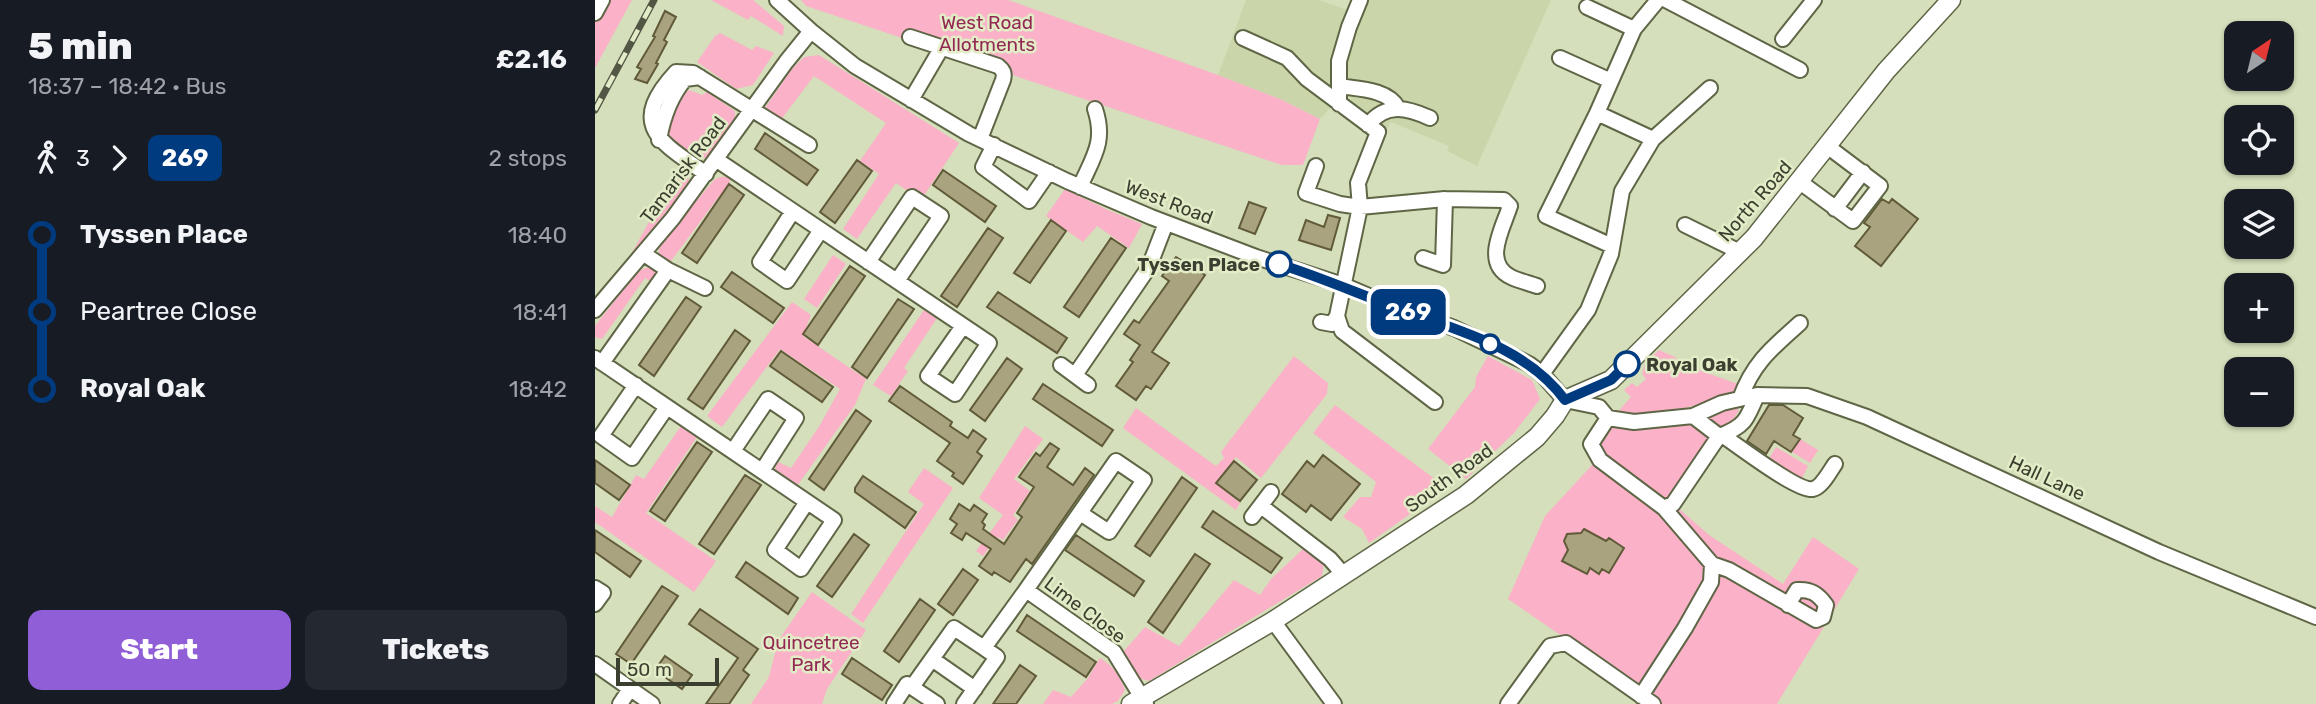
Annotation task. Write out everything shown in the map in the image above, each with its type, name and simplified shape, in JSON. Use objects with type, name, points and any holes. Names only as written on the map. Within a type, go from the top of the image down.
[{"type":"main road","name":"North Road","points":[[1565,400],[1611,380],[1740,252],[1800,182],[1943,2]]},
{"type":"main road","name":"South Road","points":[[1140,702],[1273,621],[1466,495],[1537,437],[1565,400]]},
{"type":"street","points":[[595,13],[602,0]]},
{"type":"street","name":"West Road","points":[[777,0],[855,66],[987,142],[1080,187],[1166,223],[1256,257],[1343,285],[1454,328],[1513,355],[1542,374],[1565,400]]},
{"type":"street","points":[[1345,108],[1339,86],[1339,61],[1360,0]]},
{"type":"street","points":[[1612,246],[1546,215],[1597,113],[1634,29],[1658,0]]},
{"type":"street","points":[[1666,0],[1800,71]]},
{"type":"street","points":[[1783,39],[1814,0]]},
{"type":"street","points":[[1587,7],[1634,29]]},
{"type":"street","name":"Tamarisk Road","points":[[595,310],[644,254],[717,160],[752,108],[811,31]]},
{"type":"street","points":[[910,37],[998,66],[1005,75],[983,167],[1029,201],[1049,172]]},
{"type":"street","points":[[1243,38],[1287,58],[1307,79],[1378,132],[1358,183],[1360,207],[1337,316],[1332,324],[1321,322]]},
{"type":"street","points":[[911,100],[942,47]]},
{"type":"street","points":[[1560,58],[1611,81]]},
{"type":"street","points":[[706,174],[659,140],[653,131],[651,117],[664,85],[676,72],[693,73],[752,108]]},
{"type":"street","points":[[1339,86],[1384,95],[1398,108]]},
{"type":"street","points":[[1542,374],[1588,310],[1612,246],[1622,191],[1653,139],[1710,88]]},
{"type":"street","name":"Tamarisk Road","points":[[752,108],[809,145]]},
{"type":"street","points":[[1368,125],[1375,117],[1398,108],[1411,109],[1430,118]]},
{"type":"street","points":[[1080,187],[1099,143],[1101,129],[1095,109]]},
{"type":"street","points":[[1597,113],[1653,139]]},
{"type":"street","points":[[1800,182],[1853,221],[1872,197],[1880,186],[1828,146]]},
{"type":"street","points":[[717,160],[989,343],[955,394],[928,376],[963,326]]},
{"type":"street","points":[[1317,166],[1306,193],[1340,204],[1360,207],[1445,199],[1504,200],[1510,206],[1495,251],[1498,265],[1508,276],[1537,286]]},
{"type":"street","points":[[1835,209],[1863,172]]},
{"type":"street","points":[[868,262],[912,197],[941,216],[897,281]]},
{"type":"street","points":[[1423,258],[1443,265],[1445,199]]},
{"type":"street","points":[[793,211],[760,262],[787,281],[821,230]]},
{"type":"street","points":[[1075,375],[1149,267],[1166,223]]},
{"type":"street","points":[[1685,225],[1740,252]]},
{"type":"street","name":"Tamarisk Road","points":[[644,254],[668,270],[705,288]]},
{"type":"street","points":[[668,270],[599,360],[834,520],[801,569],[775,550],[807,502]]},
{"type":"street","points":[[1337,316],[1342,331],[1435,402]]},
{"type":"street","points":[[1740,399],[1747,379],[1758,362],[1800,323]]},
{"type":"street","points":[[1061,365],[1089,385]]},
{"type":"street","points":[[636,385],[601,436],[632,458],[667,407]]},
{"type":"street","points":[[1664,508],[1674,504],[1720,436],[1738,430],[1750,413],[1757,395]]},
{"type":"street","name":"Hall Lane","points":[[1608,418],[1634,422],[1693,416],[1722,403],[1757,395],[1807,396],[1867,417],[2159,552],[2316,617]]},
{"type":"street","points":[[733,451],[768,399],[796,418],[762,471]]},
{"type":"street","points":[[1565,400],[1599,407],[1608,418],[1591,444],[1600,460],[1664,508],[1712,564],[1729,570],[1787,605]]},
{"type":"street","points":[[1693,416],[1720,436],[1805,488],[1813,489],[1820,485],[1835,464]]},
{"type":"street","name":"Lime Close","points":[[984,648],[1116,461],[1144,480],[1109,533],[1080,513]]},
{"type":"street","points":[[1271,492],[1256,511],[1330,559],[1344,575]]},
{"type":"street","points":[[1508,704],[1550,646],[1566,643],[1647,701],[1711,582],[1712,564]]},
{"type":"street","points":[[595,587],[603,593],[595,604]]},
{"type":"street","name":"Lime Close","points":[[1026,590],[1114,652],[1140,702]]},
{"type":"street","points":[[1273,621],[1334,704]]},
{"type":"street","points":[[912,687],[954,628],[997,657],[964,704]]},
{"type":"street","points":[[932,659],[975,689]]},
{"type":"street","points":[[595,664],[652,704]]},
{"type":"street","points":[[894,704],[907,684],[937,704]]},
{"type":"street","points":[[620,704],[630,689]]},
{"type":"shaded area","points":[[1246,0],[1319,0],[1353,12],[1334,104],[1320,119],[1280,99],[1218,75]]},
{"type":"shaded area","points":[[1367,0],[1551,0],[1477,166],[1447,151],[1449,146],[1391,122],[1388,128],[1358,113],[1350,98],[1345,64],[1352,35]]},
{"type":"green space","points":[[606,0],[632,0],[595,68],[595,20]]},
{"type":"green space","points":[[711,0],[753,0],[784,26],[783,36],[751,16],[748,20]]},
{"type":"green space","name":"West Road Allotments","points":[[801,0],[1008,0],[1218,75],[1280,99],[1320,119],[1303,165],[1282,165],[806,6]]},
{"type":"green space","points":[[720,33],[752,50],[756,46],[774,53],[753,85],[736,89],[697,62]]},
{"type":"green space","points":[[819,55],[959,143],[921,200],[896,183],[857,239],[843,229],[879,174],[860,161],[886,123],[814,76],[780,121],[763,111],[791,70],[804,57]]},
{"type":"green space","points":[[689,90],[702,95],[707,92],[735,111],[735,121],[707,158],[694,159],[667,139],[674,113]]},
{"type":"green space","points":[[684,168],[689,177],[688,185],[630,256],[658,206]]},
{"type":"green space","points":[[733,176],[668,265],[659,256],[662,242],[714,180]]},
{"type":"green space","points":[[1065,189],[1142,224],[1129,248],[1097,226],[1083,242],[1046,216]]},
{"type":"green space","points":[[833,255],[846,264],[817,308],[804,299]]},
{"type":"green space","points":[[648,267],[660,274],[654,283],[645,278],[602,339],[595,337],[595,326],[638,271]]},
{"type":"green space","points":[[792,302],[811,315],[803,336],[866,379],[855,405],[797,486],[775,469],[778,462],[791,468],[840,389],[780,349],[722,427],[707,416]]},
{"type":"green space","points":[[926,307],[939,315],[904,368],[908,371],[891,396],[873,385]]},
{"type":"green space","points":[[1659,350],[1675,357],[1679,363],[1738,384],[1737,391],[1694,406],[1662,413],[1617,413],[1631,397],[1624,390],[1632,383],[1637,387],[1646,379],[1642,374],[1645,363]]},
{"type":"green space","points":[[1294,356],[1328,383],[1327,394],[1261,478],[1236,457],[1215,483],[1240,503],[1236,510],[1123,428],[1136,408],[1216,466],[1224,458],[1221,452]]},
{"type":"green space","points":[[1488,356],[1532,380],[1540,399],[1514,433],[1466,479],[1428,449],[1475,387],[1476,377]]},
{"type":"green space","points":[[1335,405],[1447,488],[1369,543],[1362,529],[1343,517],[1360,497],[1371,497],[1376,482],[1313,433]]},
{"type":"green space","points":[[1735,405],[1739,410],[1730,425],[1723,428],[1705,418]]},
{"type":"green space","points":[[1687,420],[1710,432],[1709,442],[1672,500],[1664,501],[1606,460],[1597,444],[1607,426],[1656,425]]},
{"type":"green space","points":[[683,423],[699,434],[646,513],[716,561],[694,592],[595,522],[595,506],[612,517],[636,475],[644,479]]},
{"type":"green space","points":[[1025,426],[1043,439],[1014,479],[1030,491],[1013,515],[1018,520],[1003,540],[997,537],[983,556],[976,551],[1003,515],[979,498]]},
{"type":"green space","points":[[1800,439],[1818,450],[1810,463],[1792,452]]},
{"type":"green space","points":[[1776,447],[1808,466],[1801,480],[1768,460]]},
{"type":"green space","points":[[1593,464],[1657,511],[1677,507],[1709,535],[1783,584],[1813,537],[1859,569],[1777,704],[1638,704],[1648,690],[1637,688],[1508,599],[1545,516]]},
{"type":"green space","points":[[924,468],[953,488],[863,623],[851,614],[924,504],[908,492]]},
{"type":"green space","points":[[1304,548],[1324,563],[1322,576],[1149,681],[1139,678],[1123,652],[1145,627],[1179,646],[1234,580],[1260,595],[1271,579]]},
{"type":"green space","name":"Quincetree Park","points":[[812,592],[866,630],[827,689],[822,704],[751,704],[769,677],[778,641]]},
{"type":"green space","points":[[1100,658],[1112,668],[1123,684],[1125,690],[1118,701],[1112,704],[1043,704],[1053,690],[1071,697],[1088,678]]},
{"type":"building","points":[[665,11],[676,17],[664,40],[667,42],[656,63],[658,64],[647,83],[635,79],[641,69],[637,67],[655,37],[653,36]]},
{"type":"building","points":[[765,133],[818,170],[807,185],[755,149]]},
{"type":"building","points":[[857,160],[872,171],[835,223],[820,212]]},
{"type":"building","points":[[943,170],[996,206],[985,222],[933,185]]},
{"type":"building","points":[[729,184],[744,195],[697,263],[682,253]]},
{"type":"building","points":[[1882,199],[1889,203],[1892,199],[1918,219],[1881,266],[1855,246],[1870,227],[1864,223]]},
{"type":"building","points":[[1249,202],[1266,208],[1255,234],[1239,228]]},
{"type":"building","points":[[1328,215],[1340,218],[1331,250],[1299,240],[1306,220],[1324,227]]},
{"type":"building","points":[[1051,220],[1066,231],[1030,283],[1014,273]]},
{"type":"building","points":[[988,228],[1003,238],[957,307],[941,296]]},
{"type":"building","points":[[1111,238],[1126,248],[1079,317],[1064,307]]},
{"type":"building","points":[[1176,257],[1205,275],[1152,352],[1169,363],[1151,389],[1146,386],[1136,400],[1116,386],[1133,362],[1130,360],[1140,345],[1124,334],[1134,320],[1139,323],[1169,281],[1162,276]]},
{"type":"building","points":[[850,266],[865,276],[818,345],[803,334]]},
{"type":"building","points":[[732,272],[784,308],[773,323],[721,287]]},
{"type":"building","points":[[998,292],[1067,338],[1057,353],[987,307]]},
{"type":"building","points":[[686,297],[701,307],[654,376],[639,365]]},
{"type":"building","points":[[898,299],[914,309],[867,378],[852,367]]},
{"type":"building","points":[[735,330],[750,341],[703,409],[688,399]]},
{"type":"building","points":[[781,351],[833,387],[822,402],[770,366]]},
{"type":"building","points":[[1007,358],[1022,369],[985,421],[970,410]]},
{"type":"building","points":[[1043,384],[1113,430],[1102,446],[1033,399]]},
{"type":"building","points":[[900,386],[952,422],[950,426],[968,438],[973,430],[986,439],[977,452],[982,456],[963,484],[952,476],[954,473],[937,461],[950,443],[889,401]]},
{"type":"building","points":[[1769,405],[1783,405],[1803,418],[1793,435],[1800,439],[1791,452],[1774,441],[1766,454],[1747,441]]},
{"type":"building","points":[[856,410],[871,421],[824,490],[809,479]]},
{"type":"building","points":[[697,442],[712,452],[665,521],[650,511]]},
{"type":"building","points":[[1050,443],[1059,449],[1047,467],[1073,485],[1085,468],[1094,475],[1032,564],[1026,559],[1010,582],[979,566],[991,549],[966,533],[962,540],[951,533],[957,524],[950,519],[959,504],[970,511],[974,505],[987,514],[982,522],[985,525],[983,529],[1004,544],[1022,517],[1017,513],[1034,487],[1019,477],[1036,453],[1040,456]]},
{"type":"building","points":[[1323,455],[1360,484],[1331,520],[1311,505],[1306,512],[1282,494],[1307,461],[1314,467]]},
{"type":"building","points":[[595,460],[630,485],[619,500],[595,483]]},
{"type":"building","points":[[1234,461],[1257,480],[1240,501],[1216,483]]},
{"type":"building","points":[[745,475],[761,485],[714,554],[699,544]]},
{"type":"building","points":[[863,476],[916,512],[905,528],[855,492]]},
{"type":"building","points":[[1182,477],[1197,488],[1150,556],[1135,546]]},
{"type":"building","points":[[1213,511],[1282,558],[1271,573],[1202,527]]},
{"type":"building","points":[[1584,529],[1606,541],[1609,538],[1624,548],[1609,573],[1602,569],[1599,574],[1590,568],[1587,574],[1562,561],[1568,550],[1564,541],[1567,534],[1581,533]]},
{"type":"building","points":[[595,530],[641,561],[630,577],[595,552]]},
{"type":"building","points":[[854,534],[869,545],[832,597],[817,586]]},
{"type":"building","points":[[1076,535],[1144,581],[1134,596],[1065,550]]},
{"type":"building","points":[[1195,554],[1210,564],[1163,633],[1148,622]]},
{"type":"building","points":[[746,562],[798,598],[788,614],[736,577]]},
{"type":"building","points":[[963,569],[978,580],[953,615],[938,604]]},
{"type":"building","points":[[662,586],[678,596],[631,664],[616,654]]},
{"type":"building","points":[[920,599],[935,610],[899,662],[884,651]]},
{"type":"building","points":[[700,609],[758,649],[743,670],[749,675],[729,704],[706,704],[738,658],[689,624]]},
{"type":"building","points":[[1027,615],[1096,662],[1086,677],[1017,631]]},
{"type":"building","points":[[665,656],[692,675],[682,689],[655,670]]},
{"type":"building","points":[[852,658],[892,685],[882,700],[842,674]]},
{"type":"building","points":[[1020,665],[1036,676],[1016,704],[993,704]]},
{"type":"railway","points":[[595,110],[654,0]]},
{"type":"bus line","name":"269","points":[[1279,264],[1343,285],[1492,345],[1529,364],[1557,388],[1565,400],[1611,380],[1627,364]]},
{"type":"place","name":"Tyssen Place","points":[[1279,264]]},
{"type":"place","name":"Royal Oak","points":[[1627,364]]}]
